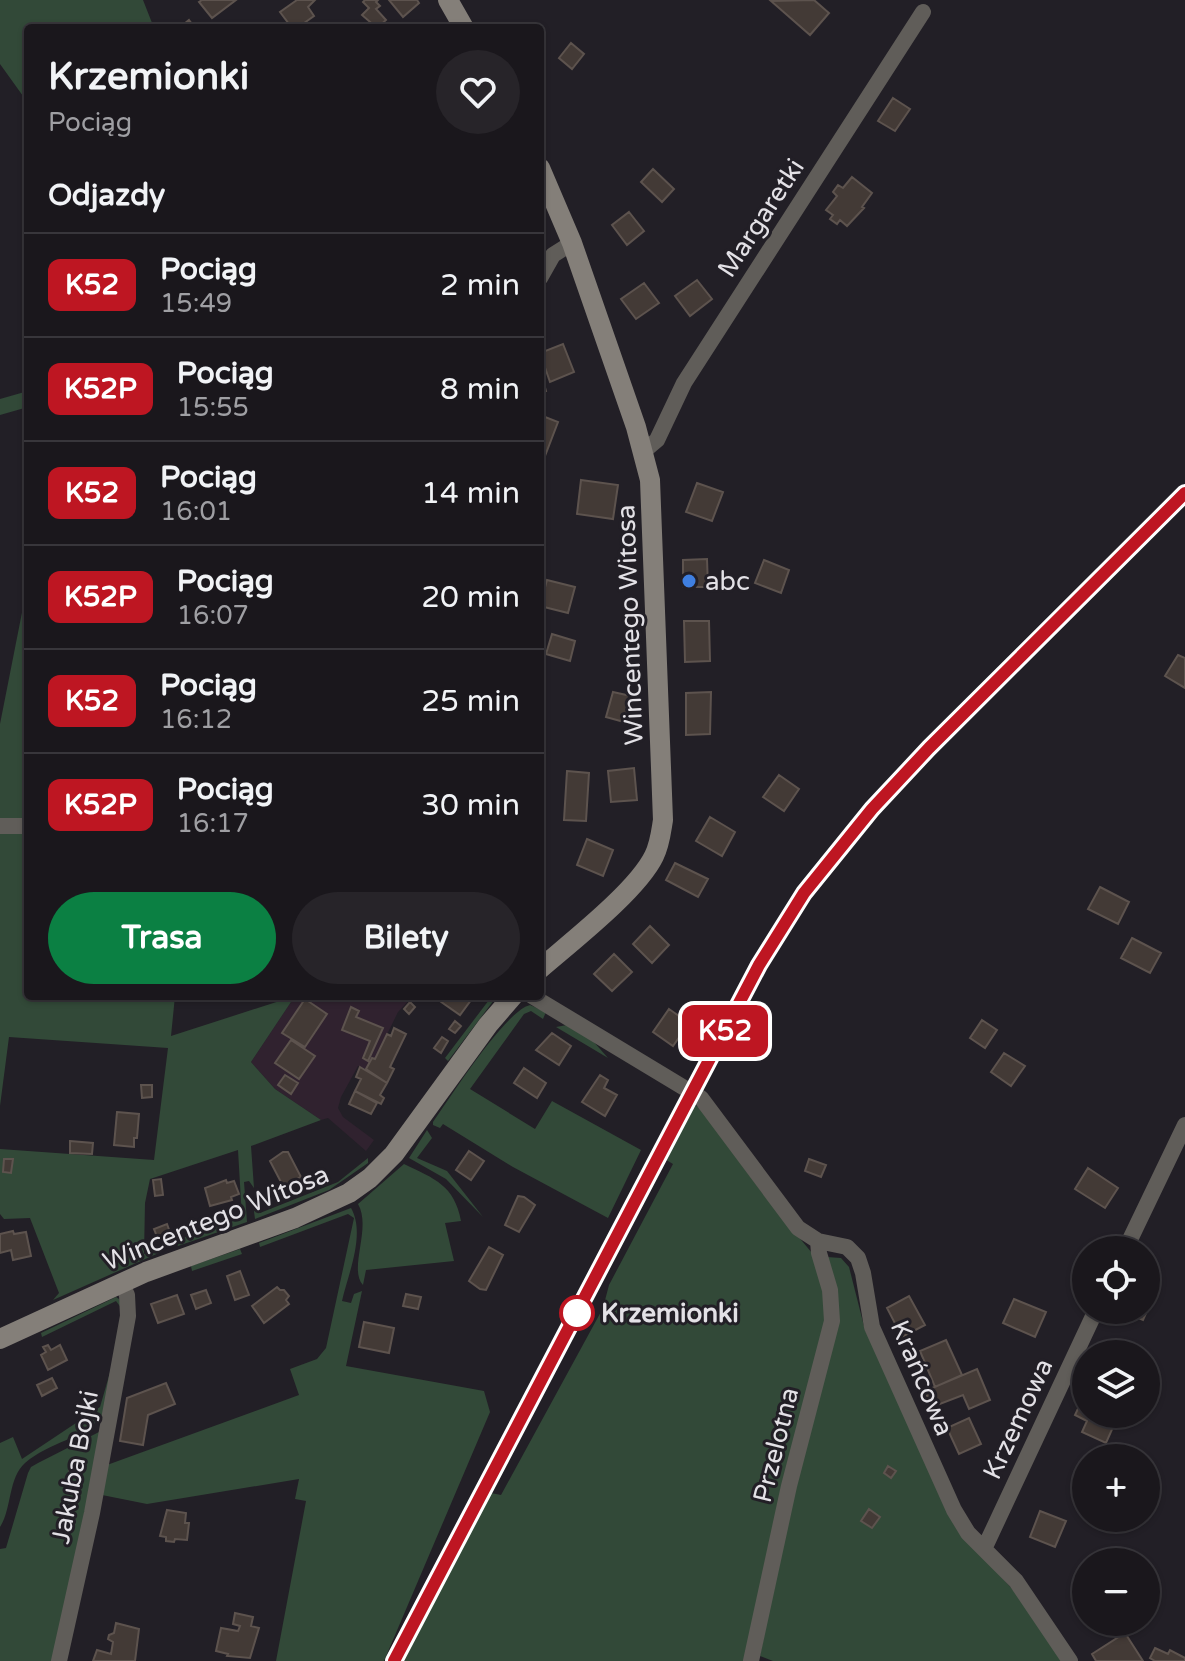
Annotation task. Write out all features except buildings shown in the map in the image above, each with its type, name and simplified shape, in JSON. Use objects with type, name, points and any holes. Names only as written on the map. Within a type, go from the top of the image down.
[{"type":"street","points":[[448,0],[462,24]]},
{"type":"street","name":"Margaretki","points":[[644,451],[657,440],[684,383],[923,12]]},
{"type":"street","points":[[544,177],[572,243],[553,255],[544,271]]},
{"type":"street","name":"Wincentego Witosa","points":[[544,965],[631,886],[654,855],[663,820],[653,504],[644,451],[572,243]]},
{"type":"street","points":[[0,826],[24,826]]},
{"type":"street","name":"Wincentego Witosa","points":[[0,1339],[121,1282],[295,1218],[339,1199],[361,1185],[394,1154],[510,1000]]},
{"type":"street","name":"Krańcowa","points":[[539,1000],[701,1098],[798,1228],[818,1241],[847,1247],[858,1258],[872,1327],[954,1510],[968,1533],[1016,1581],[1070,1661]]},
{"type":"street","points":[[1132,1236],[1185,1125]]},
{"type":"street","name":"Przelotna","points":[[751,1661],[789,1486],[832,1321],[830,1290],[818,1241]]},
{"type":"street","name":"Jakuba Bojki","points":[[59,1661],[92,1513],[128,1316],[127,1295],[121,1282]]},
{"type":"street","name":"Krzemowa","points":[[984,1549],[1089,1324]]},
{"type":"shaded area","points":[[292,1000],[409,1000],[398,1012],[375,1059],[371,1058],[366,1069],[358,1066],[341,1097],[338,1108],[343,1117],[374,1140],[366,1151],[328,1118],[321,1120],[275,1089],[251,1062]]},
{"type":"green space","points":[[0,0],[143,0],[152,24],[24,24],[24,97],[0,64]]},
{"type":"green space","points":[[24,392],[24,408],[0,415],[0,399]]},
{"type":"green space","points":[[24,602],[24,822],[0,822],[0,724]]},
{"type":"green space","points":[[24,830],[24,1000],[175,1000],[171,1036],[283,1000],[292,1000],[251,1062],[275,1089],[321,1120],[251,1146],[254,1188],[249,1181],[244,1182],[247,1222],[178,1246],[174,1241],[242,1218],[238,1150],[150,1179],[145,1203],[144,1254],[160,1248],[161,1252],[53,1300],[59,1293],[30,1218],[4,1219],[0,1214],[0,1149],[154,1160],[168,1048],[9,1037],[0,1106],[0,831]]},
{"type":"green space","points":[[489,1000],[494,1000],[448,1061],[445,1058]]},
{"type":"green space","points":[[530,1005],[546,1012],[543,1019],[531,1011],[524,1014],[470,1089],[535,1129],[552,1101],[641,1150],[608,1218],[513,1167],[443,1124],[440,1128],[433,1125],[493,1038],[519,1011]]},
{"type":"green space","points":[[567,1025],[593,1041],[608,1058],[556,1027]]},
{"type":"green space","points":[[693,1104],[701,1109],[763,1194],[812,1253],[819,1271],[829,1321],[746,1661],[403,1661],[491,1493],[501,1495],[603,1308],[609,1285],[673,1164],[663,1158]]},
{"type":"green space","points":[[427,1130],[432,1138],[417,1158],[447,1171],[483,1217],[446,1179],[409,1158]]},
{"type":"green space","points":[[368,1158],[368,1163],[329,1190],[255,1219],[253,1204],[257,1203],[260,1213],[338,1182]]},
{"type":"green space","points":[[404,1164],[434,1179],[454,1199],[461,1221],[445,1223],[454,1261],[366,1270],[363,1285],[358,1269],[363,1225],[358,1204]]},
{"type":"green space","points":[[351,1208],[355,1218],[357,1230],[356,1242],[342,1301],[351,1303],[354,1294],[362,1291],[346,1366],[484,1391],[490,1412],[384,1661],[276,1661],[306,1501],[295,1499],[299,1479],[147,1504],[102,1495],[107,1465],[299,1395],[290,1369],[317,1359],[326,1348],[354,1218],[348,1214],[260,1247],[259,1243]]},
{"type":"green space","points":[[240,1249],[242,1254],[192,1271],[191,1266]]},
{"type":"green space","points":[[827,1257],[841,1258],[849,1267],[865,1330],[976,1549],[1014,1591],[1064,1661],[773,1661],[760,1656],[793,1487],[836,1328]]},
{"type":"green space","points":[[116,1297],[122,1309],[116,1301],[42,1337],[41,1333]]},
{"type":"green space","points":[[122,1309],[105,1413],[87,1429],[25,1463],[16,1477],[0,1527],[0,1443],[13,1437],[22,1459],[100,1407],[113,1362]]},
{"type":"green space","points":[[99,1432],[55,1661],[0,1661],[0,1549],[6,1548],[28,1473],[31,1467]]},
{"type":"railway","points":[[394,1661],[759,965],[804,893],[854,829],[908,769],[1185,493]]},
{"type":"train","name":"K52","points":[[394,1661],[759,965],[804,893],[854,829],[908,769],[1185,493]]},
{"type":"place","name":"abc","points":[[689,581]]},
{"type":"place","name":"Krzemionki","points":[[577,1313]]}]
